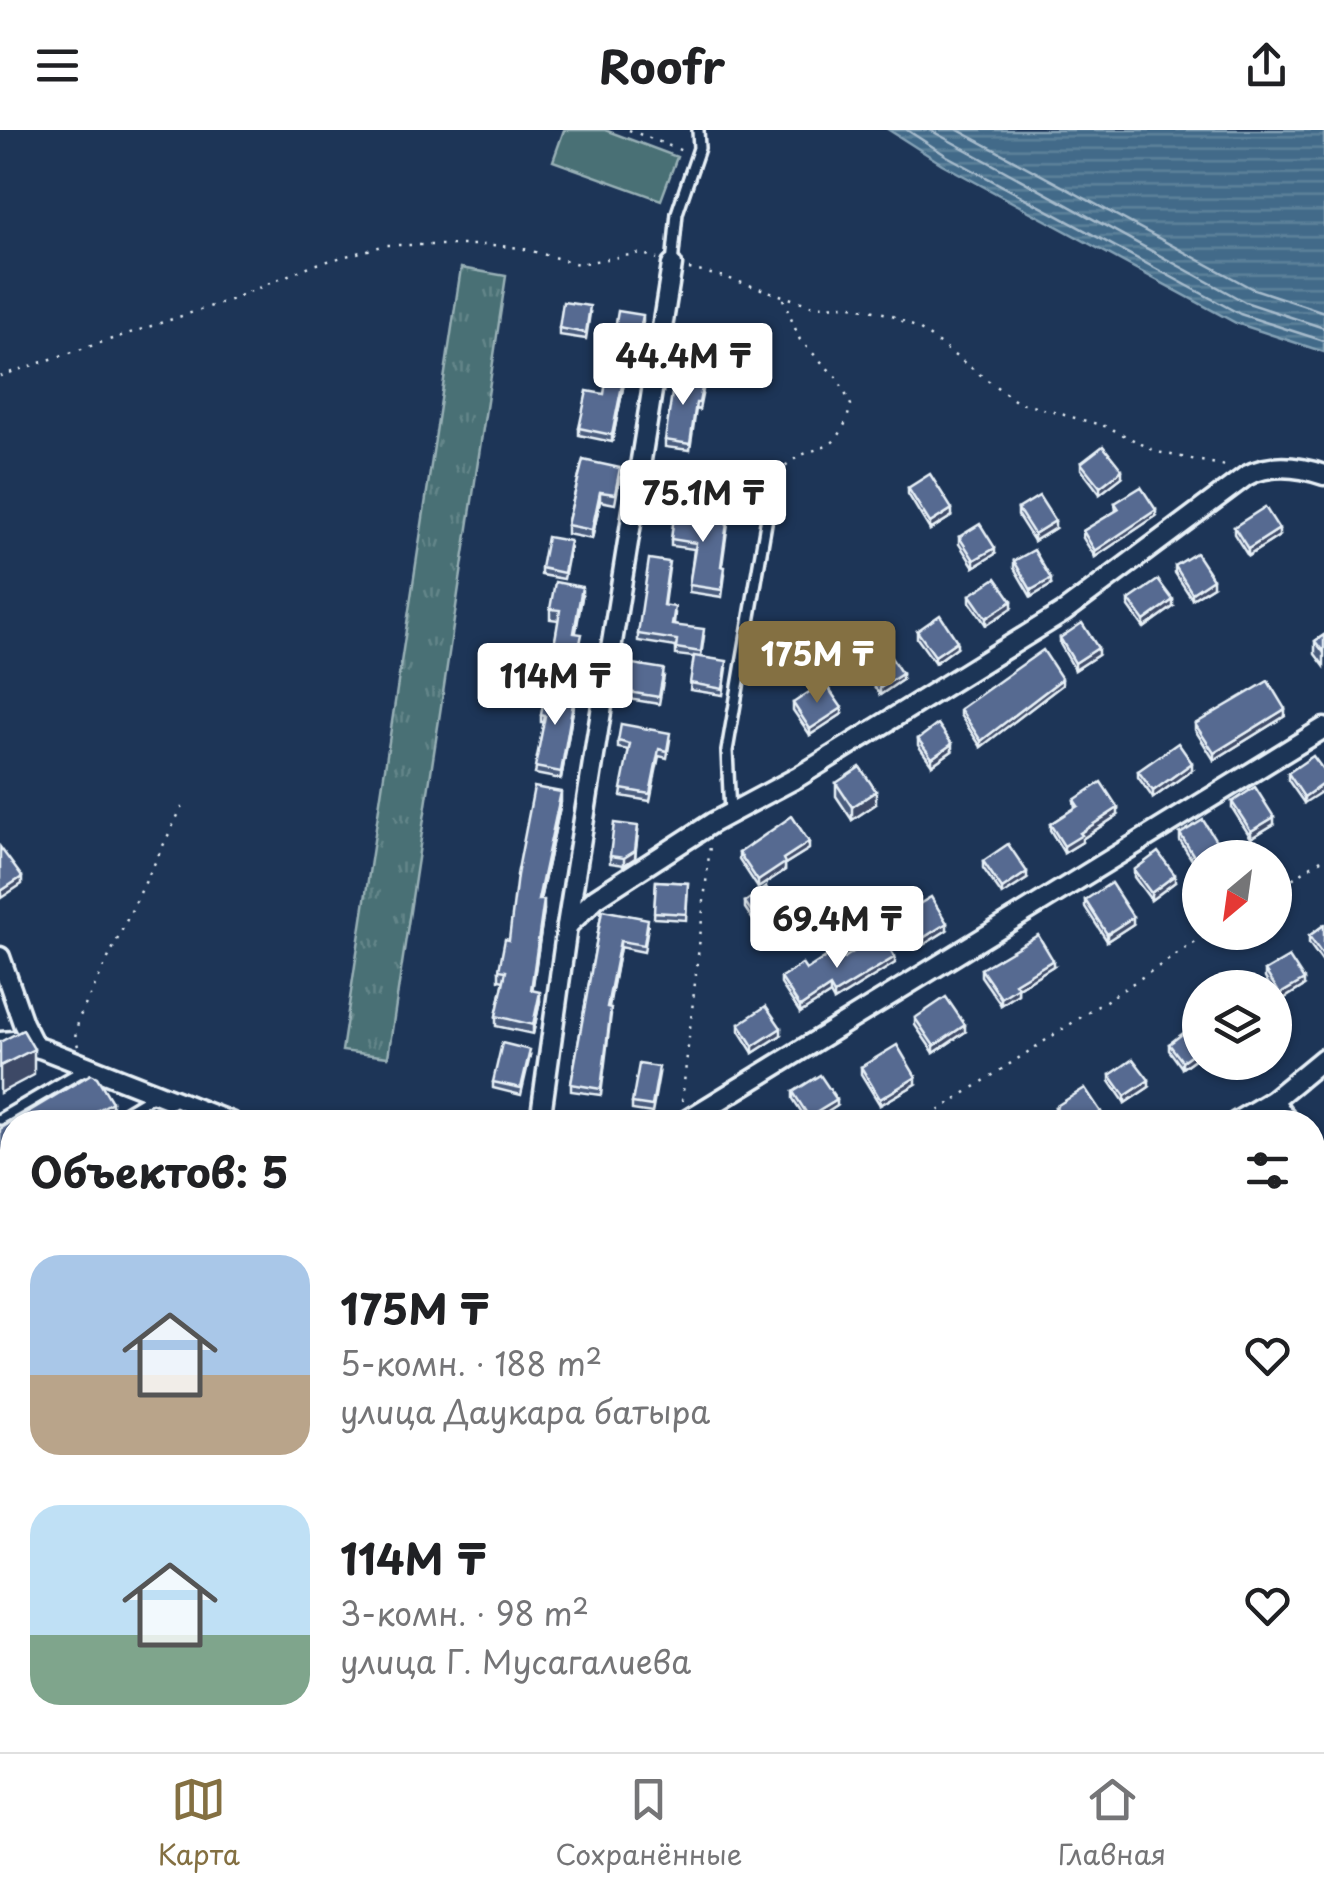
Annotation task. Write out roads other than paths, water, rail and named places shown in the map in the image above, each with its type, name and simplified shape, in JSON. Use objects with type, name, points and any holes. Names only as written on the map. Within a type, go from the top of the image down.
[{"type":"street","points":[[543,1110],[567,926],[672,266]]},
{"type":"street","points":[[567,926],[596,898],[712,823],[798,777],[1064,612],[1255,471],[1296,468],[1324,475]]},
{"type":"street","points":[[703,1110],[1324,728]]},
{"type":"street","points":[[0,956],[23,1024],[35,1046]]},
{"type":"street","points":[[0,1042],[14,1041],[86,1060],[199,1110]]},
{"type":"street","points":[[1256,1110],[1324,1058]]},
{"type":"street","points":[[1273,1100],[1280,1110]]},
{"type":"lane","points":[[672,266],[677,213],[696,156],[698,130]]},
{"type":"lane","points":[[730,813],[727,752],[774,476]]},
{"type":"lane","points":[[13,1110],[86,1060]]},
{"type":"lane","points":[[128,1110],[156,1093]]},
{"type":"water","points":[[889,130],[1324,130],[1324,352],[1236,323],[942,164]]}]
